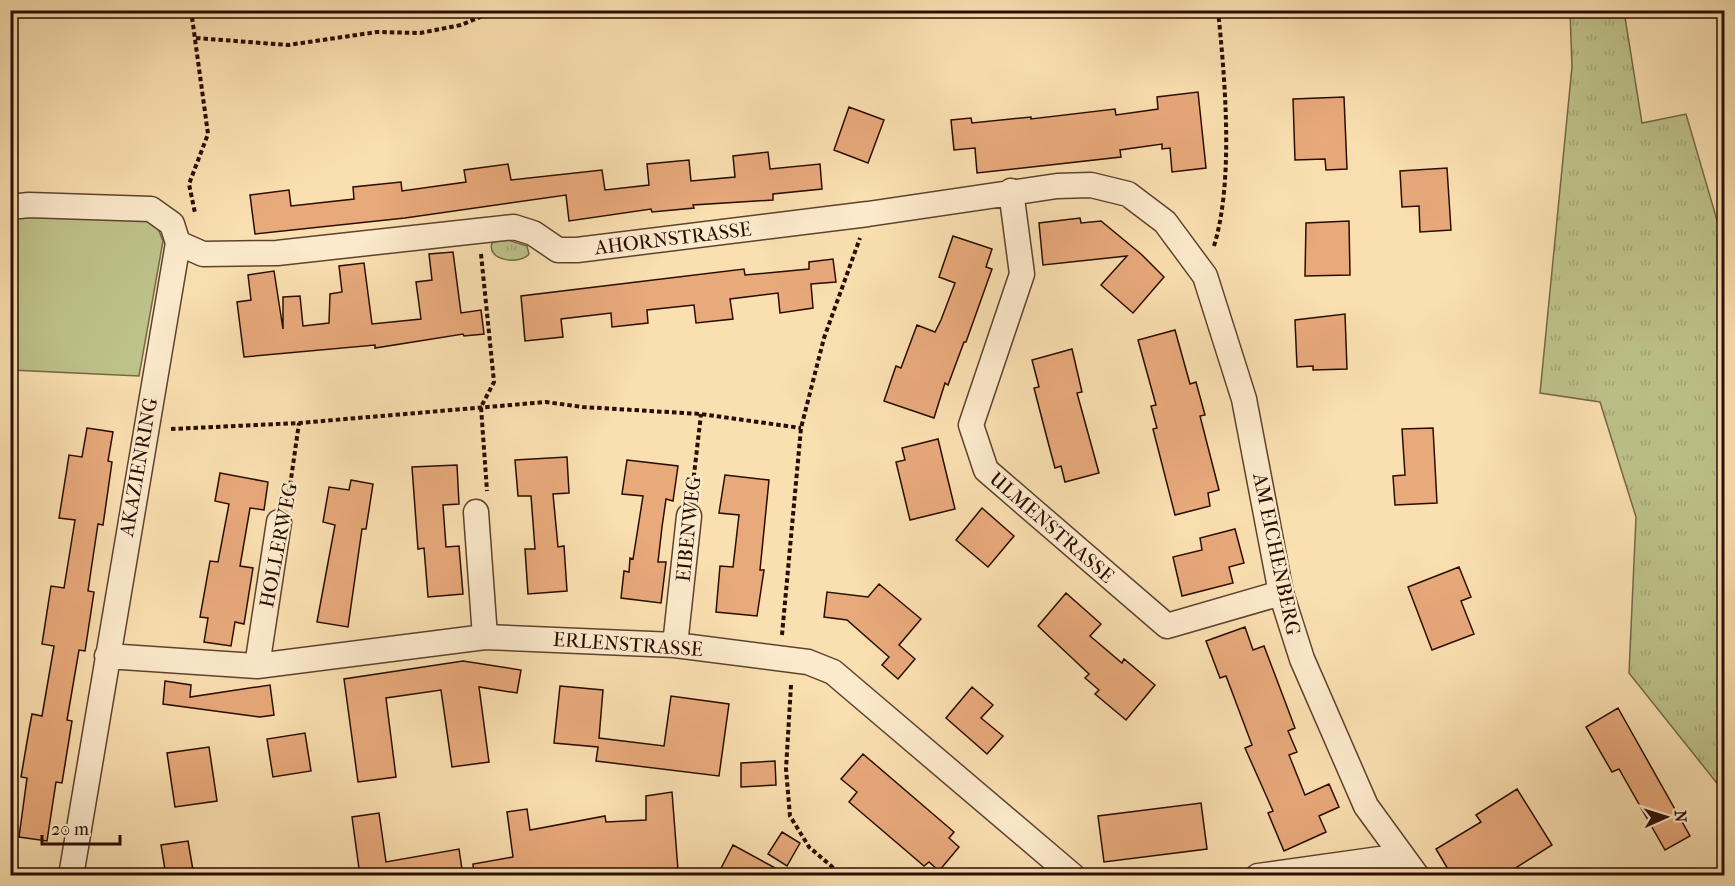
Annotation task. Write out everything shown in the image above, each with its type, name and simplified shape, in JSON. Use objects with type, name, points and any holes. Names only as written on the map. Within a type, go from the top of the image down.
[{"type":"street","name":"AHORNSTRASSE","points":[[178,243],[203,254],[277,253],[479,229],[514,227],[533,233],[558,250],[577,250],[868,214],[1011,191],[1091,184],[1128,194],[1165,222]]},
{"type":"street","name":"ULMENSTRASSE","points":[[1011,191],[1022,274],[971,425],[986,470],[1167,626],[1281,593]]},
{"type":"street","points":[[10,207],[29,205],[152,209],[172,224],[178,243]]},
{"type":"street","name":"AM EICHENBERG","points":[[1165,222],[1205,276],[1244,399],[1281,593],[1302,659],[1366,806],[1417,876]]},
{"type":"street","name":"AKAZIENRING","points":[[71,876],[144,431],[178,243]]},
{"type":"street","points":[[476,512],[485,637]]},
{"type":"street","name":"EIBENWEG","points":[[675,645],[690,516]]},
{"type":"street","name":"HOLLERWEG","points":[[257,666],[279,522]]},
{"type":"street","name":"ERLENSTRASSE","points":[[107,656],[257,666],[485,637],[675,645],[808,662],[833,672],[1073,876]]},
{"type":"street","points":[[1258,876],[1300,873],[1401,856]]},
{"type":"path","points":[[196,38],[288,45],[377,32],[420,33],[461,25],[497,10]]},
{"type":"path","points":[[1205,276],[1221,225],[1225,145],[1218,10]]},
{"type":"path","points":[[843,876],[809,847],[790,816],[786,769],[786,660],[801,428],[824,338],[868,214]]},
{"type":"path","points":[[476,512],[488,499],[481,406],[494,382],[479,229]]},
{"type":"path","points":[[144,431],[298,423],[546,402],[583,407],[700,414],[801,428]]},
{"type":"path","name":"EIBENWEG","points":[[690,516],[700,414]]},
{"type":"path","name":"HOLLERWEG","points":[[279,522],[286,516],[298,423]]},
{"type":"green space","points":[[1570,11],[1624,11],[1642,123],[1686,114],[1724,244],[1724,792],[1629,673],[1636,517],[1600,402],[1540,393],[1572,67]]},
{"type":"green space","points":[[34,216],[146,220],[157,226],[163,241],[139,376],[11,370],[11,218]]},
{"type":"green space","points":[[502,238],[527,246],[529,254],[512,260],[499,257],[491,249],[492,243]]},
{"type":"building","points":[[1198,92],[1206,168],[1172,172],[1170,148],[1162,149],[1162,144],[1120,150],[1121,157],[977,173],[975,148],[954,150],[951,120],[971,118],[972,123],[1115,109],[1116,115],[1158,109],[1157,97]]},
{"type":"building","points":[[1344,97],[1347,169],[1326,170],[1325,159],[1295,160],[1293,99]]},
{"type":"building","points":[[849,107],[884,120],[868,163],[834,150]]},
{"type":"building","points":[[768,152],[770,169],[820,164],[822,189],[773,194],[773,200],[693,205],[694,208],[652,212],[651,209],[569,221],[566,195],[405,218],[255,234],[250,195],[289,190],[291,206],[354,199],[353,187],[401,182],[402,191],[466,182],[464,170],[508,164],[511,180],[602,170],[605,190],[649,185],[647,164],[689,160],[691,181],[735,177],[733,156]]},
{"type":"building","points":[[1447,168],[1451,230],[1420,232],[1419,206],[1402,207],[1400,171]]},
{"type":"building","points":[[1080,218],[1081,223],[1101,221],[1141,254],[1164,277],[1133,313],[1101,285],[1127,256],[1043,265],[1039,223]]},
{"type":"building","points":[[1349,221],[1350,275],[1305,276],[1306,223]]},
{"type":"building","points":[[953,236],[992,249],[986,267],[992,269],[966,342],[964,342],[948,385],[945,383],[934,418],[884,401],[896,366],[901,368],[917,325],[935,332],[941,320],[955,283],[939,277]]},
{"type":"building","points":[[453,252],[461,313],[481,310],[484,334],[464,336],[463,334],[375,348],[375,345],[244,357],[237,302],[251,300],[248,275],[274,271],[283,329],[283,297],[300,296],[303,326],[329,323],[330,294],[342,292],[339,266],[364,263],[372,324],[421,319],[416,282],[432,280],[429,254]]},
{"type":"building","points":[[833,259],[836,282],[811,284],[813,308],[780,313],[778,293],[730,299],[733,319],[696,323],[694,305],[647,310],[648,323],[612,327],[611,313],[561,319],[563,337],[525,341],[521,296],[744,269],[745,275],[809,269],[809,262]]},
{"type":"building","points":[[1345,314],[1347,369],[1313,370],[1313,366],[1297,367],[1295,320]]},
{"type":"building","points":[[1175,330],[1190,384],[1196,382],[1205,415],[1200,416],[1219,490],[1208,493],[1210,506],[1175,515],[1153,429],[1157,428],[1151,406],[1156,405],[1138,340]]},
{"type":"building","points":[[1072,349],[1082,392],[1077,393],[1099,473],[1065,482],[1061,466],[1055,468],[1034,388],[1039,387],[1032,360]]},
{"type":"building","points":[[87,428],[113,432],[108,461],[112,462],[103,525],[98,524],[88,591],[94,592],[85,651],[79,650],[67,720],[72,721],[62,783],[56,782],[47,841],[19,837],[27,778],[21,777],[32,714],[42,716],[54,646],[42,644],[51,586],[64,588],[75,520],[59,518],[69,455],[82,457]]},
{"type":"building","points":[[1433,428],[1437,503],[1395,505],[1393,476],[1405,475],[1402,429]]},
{"type":"building","points":[[938,439],[955,509],[910,520],[896,462],[905,460],[902,448]]},
{"type":"building","points":[[567,457],[569,493],[553,494],[558,547],[564,546],[567,591],[528,594],[525,549],[535,549],[531,496],[518,496],[515,460]]},
{"type":"building","points":[[627,460],[678,466],[673,501],[666,499],[662,527],[658,562],[666,562],[661,603],[621,598],[624,571],[629,572],[630,558],[633,559],[643,496],[622,494]]},
{"type":"building","points":[[457,465],[459,504],[443,505],[446,547],[459,546],[463,594],[428,597],[424,548],[418,549],[412,467]]},
{"type":"building","points":[[220,473],[268,482],[264,510],[250,508],[240,566],[253,568],[244,624],[235,622],[231,646],[204,642],[208,618],[200,617],[210,561],[218,562],[229,504],[215,501]]},
{"type":"building","points":[[725,475],[769,480],[760,570],[764,570],[757,616],[716,612],[720,566],[733,567],[739,515],[719,513]]},
{"type":"building","points":[[351,480],[373,484],[366,529],[362,529],[348,627],[317,622],[335,525],[323,522],[329,487],[349,490]]},
{"type":"building","points":[[982,508],[1014,536],[988,567],[956,540]]},
{"type":"building","points":[[1235,529],[1244,563],[1229,567],[1233,583],[1182,596],[1173,557],[1202,550],[1200,538]]},
{"type":"building","points":[[1459,567],[1471,597],[1461,601],[1474,634],[1432,650],[1408,587]]},
{"type":"building","points":[[879,584],[921,619],[899,645],[915,659],[898,679],[882,665],[889,657],[847,620],[824,617],[827,592],[868,597]]},
{"type":"building","points":[[1066,593],[1101,624],[1090,636],[1122,663],[1124,659],[1155,685],[1126,720],[1095,694],[1099,690],[1085,678],[1089,674],[1038,626]]},
{"type":"building","points":[[1245,627],[1253,650],[1264,646],[1295,728],[1288,731],[1297,752],[1289,755],[1305,795],[1329,784],[1339,807],[1319,816],[1326,832],[1284,851],[1268,813],[1273,811],[1245,748],[1252,745],[1226,676],[1220,678],[1206,641]]},
{"type":"building","points":[[463,661],[521,670],[517,693],[479,687],[489,762],[452,767],[441,690],[386,698],[396,777],[358,782],[344,679]]},
{"type":"building","points":[[165,681],[191,685],[190,697],[270,685],[274,715],[260,717],[163,704]]},
{"type":"building","points":[[560,686],[603,690],[599,738],[664,746],[671,696],[729,704],[719,776],[596,761],[598,747],[554,743]]},
{"type":"building","points":[[972,687],[993,705],[981,718],[1003,736],[987,754],[946,718]]},
{"type":"building","points":[[1618,708],[1690,836],[1665,850],[1619,769],[1612,772],[1586,727]]},
{"type":"building","points":[[305,733],[311,771],[273,777],[267,739]]},
{"type":"building","points":[[209,747],[217,801],[175,807],[167,753]]},
{"type":"building","points":[[863,754],[954,832],[949,838],[959,847],[939,871],[929,862],[924,866],[849,802],[857,792],[841,779]]},
{"type":"building","points":[[775,761],[776,785],[741,787],[741,763]]},
{"type":"building","points":[[1517,789],[1552,845],[1503,876],[1452,876],[1436,849],[1481,822],[1476,815]]},
{"type":"building","points":[[672,792],[678,870],[622,876],[474,876],[473,864],[513,857],[507,812],[527,809],[530,830],[605,816],[606,822],[646,820],[646,796]]},
{"type":"building","points":[[1201,803],[1207,849],[1104,862],[1098,816]]},
{"type":"building","points":[[379,813],[386,862],[459,849],[463,876],[360,876],[352,817]]},
{"type":"building","points":[[782,832],[800,843],[787,866],[768,854]]},
{"type":"building","points":[[188,841],[194,876],[166,876],[161,845]]},
{"type":"building","points":[[733,845],[790,876],[717,876]]}]
